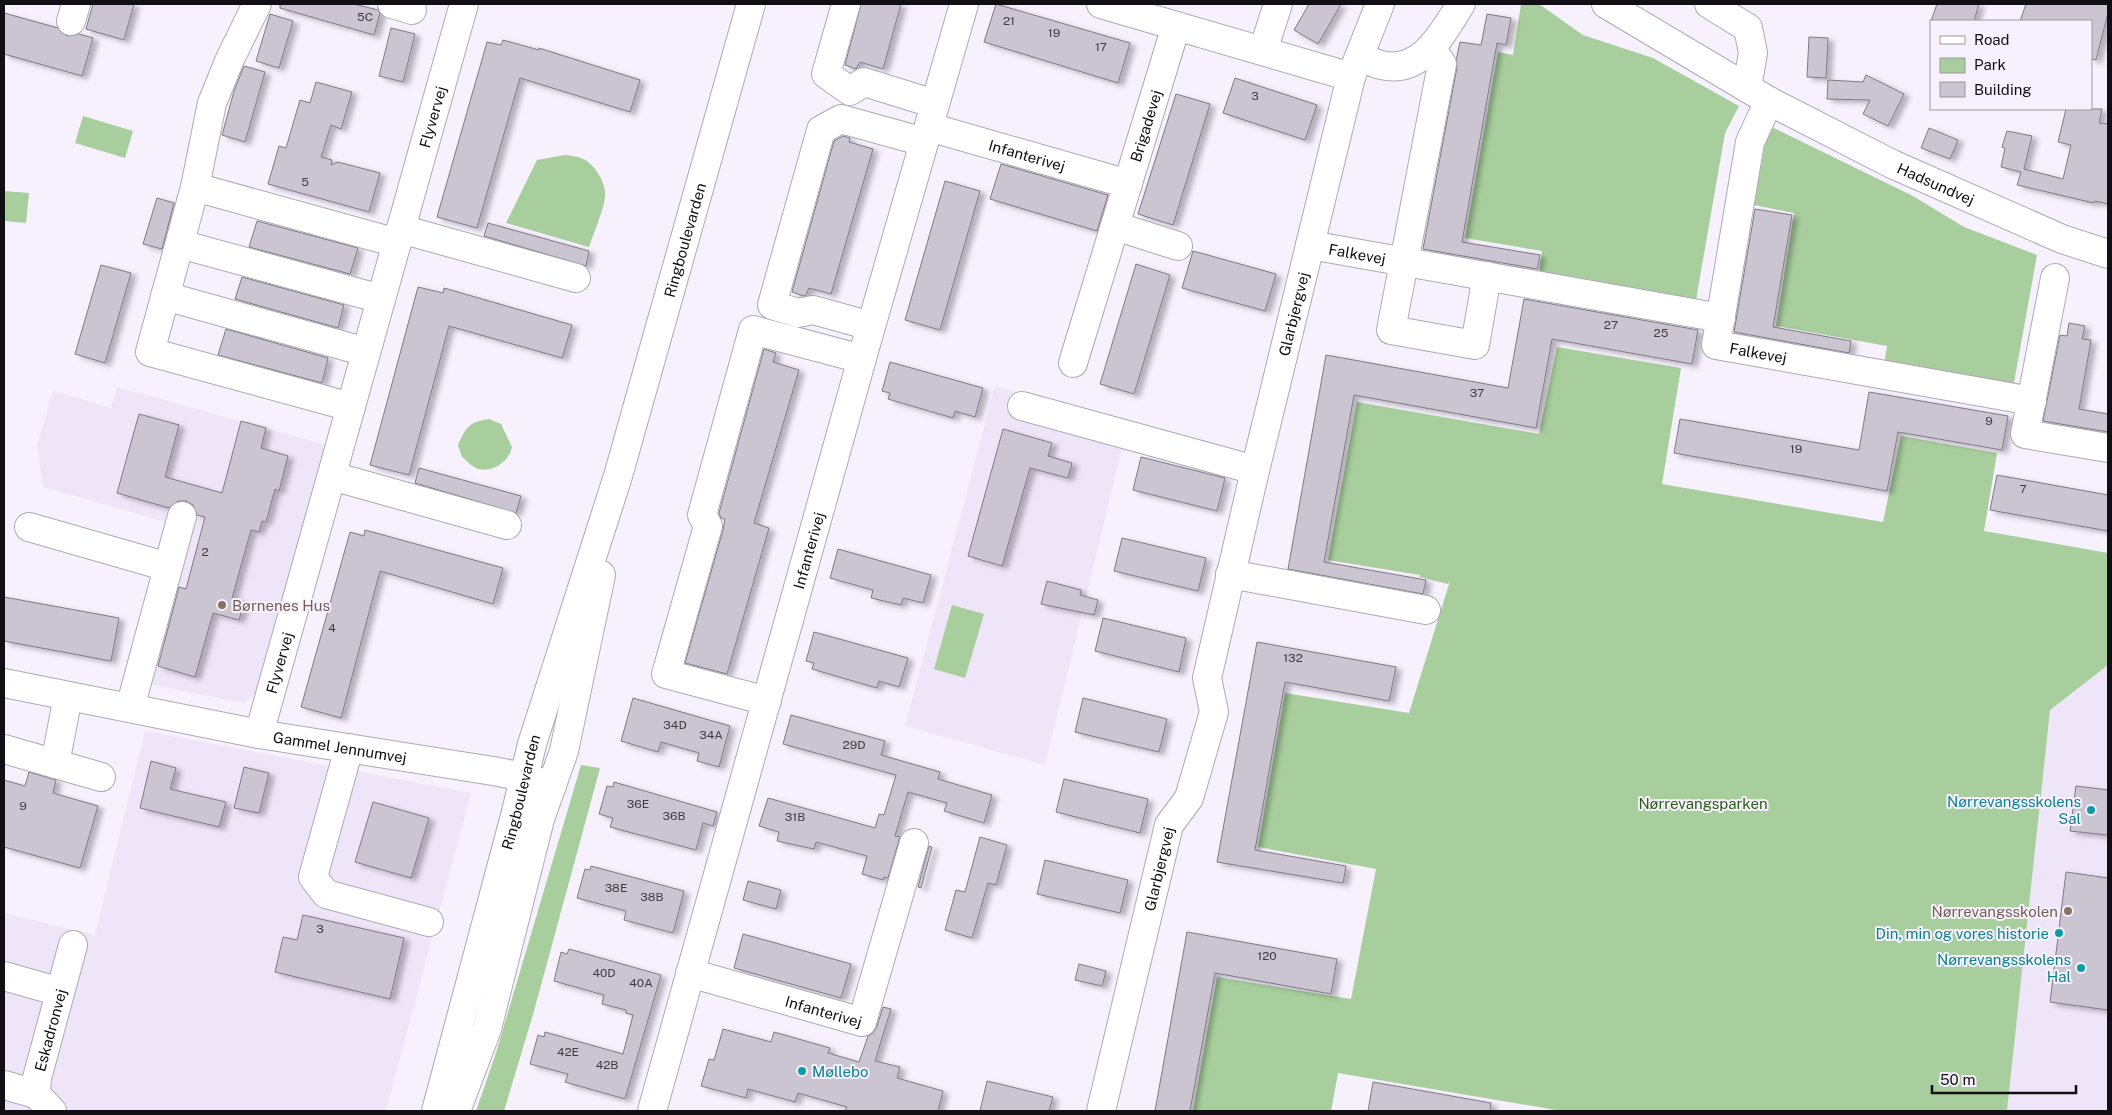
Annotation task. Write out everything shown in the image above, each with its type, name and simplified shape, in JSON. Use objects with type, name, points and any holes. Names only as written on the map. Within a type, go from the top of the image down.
[{"type":"street","points":[[257,4],[230,59],[212,103],[195,188],[150,352],[351,407]]},
{"type":"street","name":"Flyvervej","points":[[259,734],[464,4]]},
{"type":"street","name":"Ringboulevarden","points":[[436,1111],[532,744],[618,476],[751,4]]},
{"type":"street","points":[[846,4],[826,74],[850,91],[864,82],[929,124]]},
{"type":"street","name":"Infanterivej","points":[[652,1111],[871,326],[964,4]]},
{"type":"street","points":[[1101,4],[1132,8],[1172,18],[1264,51],[1355,66],[1398,66],[1416,59],[1432,48],[1461,4]]},
{"type":"street","points":[[1264,51],[1278,4]]},
{"type":"street","name":"Glarbjergvej","points":[[1101,1111],[1169,825],[1190,798],[1214,712],[1207,678],[1230,574],[1355,66],[1380,4]]},
{"type":"street","name":"Hadsundvej","points":[[1606,4],[1758,94],[1892,164],[2062,239],[2108,254]]},
{"type":"street","points":[[1709,4],[1748,28],[1758,94],[1721,318]]},
{"type":"street","name":"Brigadevej","points":[[1073,364],[1128,184],[1172,18]]},
{"type":"street","points":[[1403,261],[1442,64],[1432,48]]},
{"type":"street","points":[[871,326],[814,310],[798,314],[772,305],[822,130],[841,119],[929,124]]},
{"type":"street","name":"Infanterivej","points":[[929,124],[1128,184]]},
{"type":"street","points":[[195,188],[576,278]]},
{"type":"street","points":[[1115,226],[1178,246]]},
{"type":"street","points":[[180,244],[381,300]]},
{"type":"street","name":"Falkevej","points":[[1310,245],[1721,318],[1716,345],[2032,401]]},
{"type":"street","name":"Falkevej","points":[[1403,261],[1391,330],[1475,345],[1487,276]]},
{"type":"street","points":[[2054,278],[2025,434],[2108,448]]},
{"type":"street","points":[[165,296],[366,352]]},
{"type":"street","points":[[766,701],[666,674],[708,526],[702,515],[748,349],[754,330],[862,359]]},
{"type":"street","points":[[1022,406],[1255,470]]},
{"type":"street","points":[[332,476],[507,525]]},
{"type":"street","name":"Ringboulevarden","points":[[456,1111],[487,1029],[540,819],[564,751],[610,536],[618,476]]},
{"type":"street","points":[[130,708],[182,516]]},
{"type":"street","points":[[29,527],[168,567]]},
{"type":"street","points":[[1230,574],[1426,610]]},
{"type":"street","name":"Gammel Jennumvej","points":[[4,683],[259,734],[524,778],[552,786]]},
{"type":"street","points":[[55,764],[68,696]]},
{"type":"street","points":[[349,748],[312,876],[326,894],[429,922]]},
{"type":"street","points":[[4,749],[101,777]]},
{"type":"street","name":"Infanterivej","points":[[690,973],[862,1022],[914,843]]},
{"type":"street","name":"Eskadronvej","points":[[44,1102],[37,1078],[73,945]]},
{"type":"street","points":[[4,976],[60,992]]},
{"type":"street","points":[[4,1085],[44,1102]]},
{"type":"shaded area","points":[[995,386],[1128,424],[1045,765],[905,726]]},
{"type":"shaded area","name":"Børnenes Hus","points":[[117,387],[326,445],[256,695],[243,703],[144,683],[184,527],[43,487],[37,445],[53,391],[111,408]]},
{"type":"shaded area","name":"Nørrevangsskolen","points":[[2108,665],[2108,1111],[2007,1111],[2050,710]]},
{"type":"shaded area","points":[[145,731],[471,793],[386,1111],[4,1111],[4,913],[95,935]]},
{"type":"green space","points":[[1521,4],[1539,4],[1583,35],[1653,58],[1739,106],[1725,133],[1696,300],[1539,273],[1542,251],[1465,238],[1498,52],[1513,55]]},
{"type":"green space","points":[[83,116],[133,131],[125,158],[75,143]]},
{"type":"green space","points":[[1774,128],[1913,196],[1964,227],[2037,255],[2013,388],[1884,365],[1887,346],[1776,326],[1794,213],[1754,205],[1767,133]]},
{"type":"green space","points":[[565,155],[586,160],[601,179],[605,190],[603,207],[589,247],[506,223],[537,160]]},
{"type":"green space","points":[[4,191],[29,193],[26,223],[4,221]]},
{"type":"green space","name":"Nørrevangsparken","points":[[1557,347],[1681,368],[1662,484],[1883,522],[1901,436],[1997,453],[1984,531],[2108,553],[2108,665],[2050,710],[2007,1111],[1562,1111],[1338,1073],[1331,1111],[1193,1111],[1217,977],[1351,999],[1376,869],[1258,847],[1285,693],[1409,713],[1450,581],[1448,584],[1420,577],[1420,575],[1328,560],[1357,402],[1539,434]]},
{"type":"green space","points":[[489,419],[501,424],[512,447],[508,457],[500,465],[484,470],[478,469],[462,457],[458,445],[469,426]]},
{"type":"green space","points":[[952,605],[984,614],[965,678],[934,669]]},
{"type":"green space","points":[[581,765],[600,768],[534,1011],[504,1111],[476,1111],[496,1053]]},
{"type":"building","points":[[93,4],[134,4],[124,40],[86,29]]},
{"type":"building","points":[[280,4],[354,4],[378,10],[380,13],[374,35],[280,8]]},
{"type":"building","points":[[861,4],[901,4],[883,69],[860,62],[856,69],[845,65]]},
{"type":"building","points":[[996,4],[1130,43],[1118,83],[984,42]]},
{"type":"building","points":[[1309,4],[1341,4],[1318,44],[1294,30]]},
{"type":"building","points":[[1937,4],[1979,4],[1974,20],[1931,20]]},
{"type":"building","points":[[2026,4],[2108,4],[2108,13],[2096,60],[2092,59],[2092,20],[2020,20]]},
{"type":"building","points":[[4,13],[58,28],[67,36],[79,34],[93,38],[82,76],[4,54]]},
{"type":"building","points":[[270,14],[293,21],[279,68],[256,61]]},
{"type":"building","points":[[1487,14],[1511,18],[1506,45],[1497,43],[1462,242],[1540,255],[1537,269],[1423,249],[1460,42],[1481,45]]},
{"type":"building","points":[[391,28],[415,34],[403,82],[379,76]]},
{"type":"building","points":[[1809,37],[1828,38],[1826,78],[1807,77]]},
{"type":"building","points":[[503,40],[539,50],[539,48],[640,80],[630,112],[520,78],[477,228],[437,217],[487,42],[501,45]]},
{"type":"building","points":[[244,66],[265,72],[245,142],[222,135],[234,91]]},
{"type":"building","points":[[1866,75],[1904,94],[1888,126],[1863,114],[1870,100],[1827,99],[1828,80],[1863,82]]},
{"type":"building","points":[[1235,78],[1317,105],[1305,140],[1223,113]]},
{"type":"building","points":[[316,82],[352,92],[341,129],[331,125],[321,157],[332,160],[331,165],[338,162],[380,173],[369,212],[268,184],[279,146],[286,148],[300,100],[310,103]]},
{"type":"building","points":[[1176,94],[1210,104],[1173,225],[1138,214]]},
{"type":"building","points":[[2102,109],[2099,123],[2108,124],[2108,204],[2095,201],[2094,203],[2017,185],[2021,172],[2001,167],[2005,148],[2002,147],[2007,131],[2032,136],[2024,169],[2063,179],[2071,145],[2058,142],[2066,110]]},
{"type":"building","points":[[1929,128],[1958,140],[1950,159],[1921,148]]},
{"type":"building","points":[[843,136],[850,138],[849,142],[873,149],[831,294],[809,288],[804,296],[792,292],[834,141]]},
{"type":"building","points":[[1001,164],[1108,195],[1097,231],[990,199]]},
{"type":"building","points":[[945,181],[980,191],[940,330],[905,320]]},
{"type":"building","points":[[157,198],[174,203],[162,249],[143,244]]},
{"type":"building","points":[[1755,209],[1792,215],[1773,327],[1851,341],[1849,353],[1734,332]]},
{"type":"building","points":[[257,221],[358,248],[350,274],[249,247]]},
{"type":"building","points":[[488,223],[589,251],[586,266],[484,236]]},
{"type":"building","points":[[1193,251],[1276,274],[1265,311],[1182,288]]},
{"type":"building","points":[[1136,264],[1170,275],[1134,394],[1100,384]]},
{"type":"building","points":[[101,265],[131,273],[105,363],[75,354]]},
{"type":"building","points":[[242,277],[344,305],[338,328],[235,299]]},
{"type":"building","points":[[418,287],[443,293],[444,288],[572,325],[562,358],[449,326],[409,475],[370,465]]},
{"type":"building","points":[[1524,299],[1698,330],[1692,364],[1552,339],[1536,428],[1354,395],[1324,562],[1426,580],[1423,594],[1288,569],[1326,355],[1508,388]]},
{"type":"building","points":[[2069,323],[2085,326],[2082,339],[2091,340],[2079,409],[2108,414],[2108,432],[2043,421],[2060,335],[2067,336]]},
{"type":"building","points":[[226,329],[328,358],[322,383],[218,355]]},
{"type":"building","points":[[764,349],[776,353],[773,362],[799,370],[754,523],[769,528],[727,674],[685,663],[723,530],[725,519],[721,518],[719,513]]},
{"type":"building","points":[[890,362],[983,388],[975,417],[955,411],[953,418],[888,399],[890,393],[882,391]]},
{"type":"building","points":[[1869,392],[2008,416],[2002,450],[1898,432],[1887,491],[1674,453],[1680,419],[1859,450]]},
{"type":"building","points":[[139,414],[179,425],[165,477],[222,493],[241,421],[266,428],[261,448],[288,456],[279,491],[275,489],[266,522],[262,521],[259,532],[251,530],[232,598],[244,602],[239,620],[213,613],[195,677],[158,666],[179,587],[186,589],[205,517],[197,515],[193,505],[186,501],[178,501],[169,508],[117,493]]},
{"type":"building","points":[[1003,429],[1052,443],[1048,456],[1072,463],[1068,478],[1030,468],[1002,566],[968,556]]},
{"type":"building","points":[[1141,457],[1225,478],[1217,511],[1133,490]]},
{"type":"building","points":[[419,468],[521,496],[516,513],[415,483]]},
{"type":"building","points":[[1997,475],[2108,495],[2108,531],[1990,510]]},
{"type":"building","points":[[365,530],[503,568],[493,604],[380,571],[341,718],[301,707],[350,532],[364,536]]},
{"type":"building","points":[[1122,538],[1206,558],[1198,591],[1114,571]]},
{"type":"building","points":[[838,549],[931,575],[923,603],[903,598],[901,605],[871,598],[873,590],[830,578]]},
{"type":"building","points":[[1047,581],[1081,590],[1080,595],[1098,600],[1094,615],[1041,604]]},
{"type":"building","points":[[4,597],[119,618],[111,661],[4,641]]},
{"type":"building","points":[[1103,618],[1186,638],[1179,672],[1095,651]]},
{"type":"building","points":[[814,632],[908,658],[899,687],[879,681],[877,688],[812,669],[814,663],[806,661]]},
{"type":"building","points":[[1257,642],[1396,667],[1389,701],[1285,682],[1255,850],[1346,866],[1343,883],[1217,862]]},
{"type":"building","points":[[633,698],[730,726],[719,767],[697,761],[699,753],[661,742],[658,752],[621,741]]},
{"type":"building","points":[[1083,698],[1167,719],[1159,752],[1075,732]]},
{"type":"building","points":[[791,715],[885,741],[881,755],[940,772],[938,779],[992,795],[984,823],[944,811],[947,803],[908,792],[895,836],[900,837],[888,878],[884,877],[883,880],[862,874],[867,856],[816,842],[814,849],[777,841],[779,832],[759,826],[768,798],[875,828],[879,814],[884,815],[896,775],[783,744]]},
{"type":"building","points":[[151,761],[176,768],[170,789],[226,802],[219,827],[140,808]]},
{"type":"building","points":[[244,767],[269,773],[259,813],[234,808]]},
{"type":"building","points":[[29,772],[56,780],[53,793],[98,806],[80,868],[4,847],[4,780],[25,786]]},
{"type":"building","points":[[1064,779],[1148,799],[1140,833],[1056,812]]},
{"type":"building","points":[[614,782],[717,812],[713,826],[703,823],[696,850],[610,827],[613,818],[599,814],[607,786],[613,787]]},
{"type":"building","name":"Nørrevangsskolens Sal","points":[[2076,786],[2108,790],[2108,835],[2070,831]]},
{"type":"building","points":[[373,802],[429,818],[411,878],[355,862]]},
{"type":"building","points":[[980,837],[1007,845],[996,885],[988,883],[972,938],[945,930],[956,890],[965,892]]},
{"type":"building","points":[[929,846],[932,847],[921,888],[918,887]]},
{"type":"building","points":[[1045,860],[1128,880],[1120,913],[1037,894]]},
{"type":"building","points":[[591,866],[684,891],[673,933],[624,920],[626,911],[577,898],[585,869],[590,870]]},
{"type":"building","name":"Nørrevangsskolens Hal","points":[[2066,872],[2108,878],[2108,1010],[2050,1002]]},
{"type":"building","points":[[748,881],[781,890],[776,909],[743,900]]},
{"type":"building","points":[[303,915],[404,938],[390,999],[275,972],[283,937],[297,940]]},
{"type":"building","points":[[1187,932],[1337,959],[1331,994],[1215,973],[1190,1111],[1155,1111]]},
{"type":"building","points":[[743,934],[851,964],[841,998],[734,968]]},
{"type":"building","points":[[569,949],[661,975],[625,1099],[565,1082],[568,1074],[530,1064],[538,1035],[544,1037],[545,1032],[623,1054],[633,1015],[626,1013],[626,1010],[602,1004],[604,995],[554,981],[561,952],[567,954]]},
{"type":"building","points":[[1079,964],[1106,971],[1102,986],[1075,980]]},
{"type":"building","name":"Møllebo","points":[[883,1007],[891,1009],[875,1061],[900,1067],[897,1078],[943,1091],[938,1111],[845,1111],[847,1107],[798,1093],[795,1102],[748,1089],[746,1098],[701,1086],[709,1059],[714,1060],[723,1029],[771,1042],[774,1032],[830,1048],[828,1053],[859,1062],[868,1036],[873,1033],[877,1026]]},
{"type":"building","points":[[987,1081],[1053,1097],[1049,1111],[980,1111]]},
{"type":"building","points":[[1373,1082],[1491,1103],[1490,1111],[1368,1111]]},
{"type":"place","name":"Børnenes Hus","points":[[222,605]]},
{"type":"place","name":"Nørrevangsskolens Sal","points":[[2091,810]]},
{"type":"place","name":"Nørrevangsskolen","points":[[2068,911]]},
{"type":"place","name":"Din, min og vores historie","points":[[2059,933]]},
{"type":"place","name":"Nørrevangsskolens Hal","points":[[2081,968]]},
{"type":"place","name":"Møllebo","points":[[802,1071]]}]
